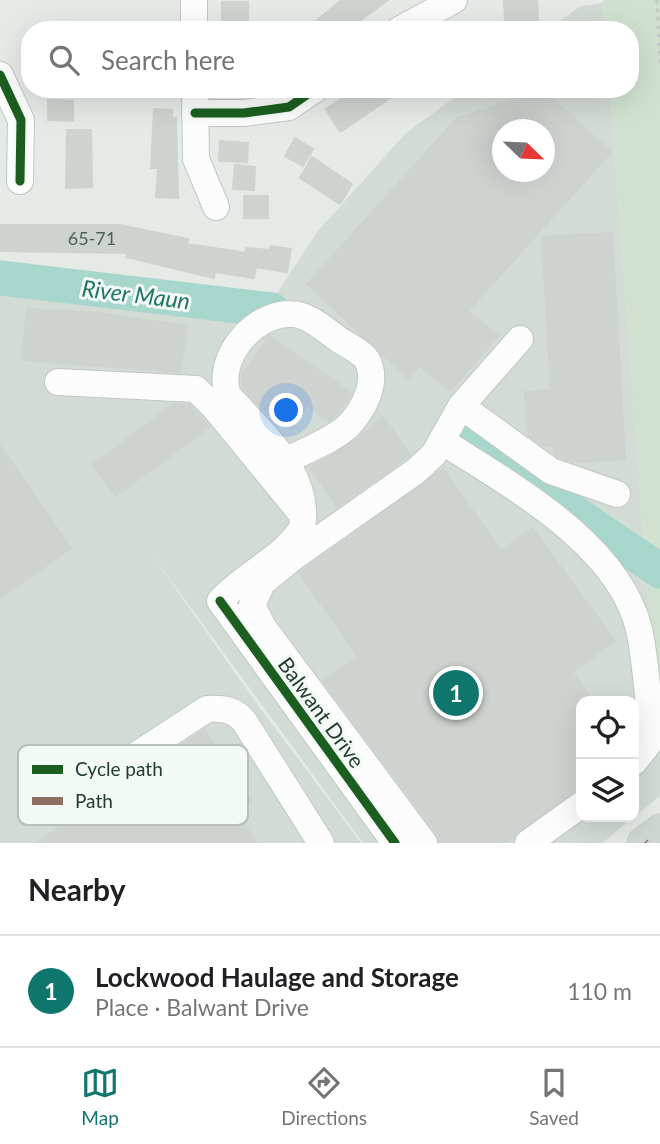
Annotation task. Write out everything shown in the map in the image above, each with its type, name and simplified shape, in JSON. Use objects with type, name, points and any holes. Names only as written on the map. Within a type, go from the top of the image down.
[{"type":"main road","points":[[643,843],[660,830]]},
{"type":"street","points":[[194,0],[194,21]]},
{"type":"street","points":[[416,21],[454,0]]},
{"type":"street","points":[[0,75],[21,120],[13,167]]},
{"type":"street","points":[[216,207],[197,159],[195,101],[244,113],[289,107],[302,98]]},
{"type":"street","points":[[286,461],[346,428],[369,394],[372,375],[366,358],[303,315],[289,313],[270,317],[254,326],[230,358],[224,383],[228,395],[286,461],[301,497],[304,516]]},
{"type":"street","points":[[424,843],[263,627],[252,605],[262,583],[295,556],[416,471],[434,454],[461,406],[520,339]]},
{"type":"street","points":[[58,382],[195,389],[214,407],[304,516]]},
{"type":"street","points":[[461,406],[551,471],[617,494]]},
{"type":"street","points":[[442,441],[529,499],[584,543],[606,565],[623,589],[638,628],[651,730],[649,743],[636,759]]},
{"type":"street","name":"Balwant Drive","points":[[304,516],[296,538],[232,587],[220,601],[395,843]]},
{"type":"street","points":[[151,745],[206,709],[222,708],[235,712],[244,721],[321,843]]},
{"type":"street","points":[[528,843],[576,809]]},
{"type":"path","points":[[657,2],[660,66]]},
{"type":"shaded area","points":[[603,3],[604,21],[560,21],[581,6]]},
{"type":"shaded area","points":[[454,98],[611,98],[660,757],[660,796],[639,813],[639,696],[576,696],[576,822],[628,822],[602,843],[363,843],[145,545],[252,697],[361,843],[0,843],[0,287],[269,305],[318,231],[406,133]]},
{"type":"green space","points":[[603,0],[660,0],[660,758],[611,98],[639,98],[639,21],[604,21]]},
{"type":"building","points":[[341,0],[388,0],[359,21],[316,21]]},
{"type":"building","points":[[504,0],[537,0],[538,20],[505,21]]},
{"type":"building","points":[[222,2],[248,2],[248,21],[222,21]]},
{"type":"building","points":[[342,98],[390,98],[340,132],[326,109]]},
{"type":"building","points":[[521,98],[552,98],[611,152],[468,311],[498,336],[450,391],[420,366],[408,378],[307,284],[457,118]]},
{"type":"building","points":[[48,100],[73,101],[73,121],[48,120]]},
{"type":"building","points":[[154,109],[172,110],[172,117],[176,118],[178,198],[156,197],[158,168],[151,168]]},
{"type":"building","points":[[67,130],[91,130],[92,187],[66,188]]},
{"type":"building","points":[[295,138],[313,149],[303,166],[285,156]]},
{"type":"building","points":[[220,141],[248,143],[247,162],[219,161]]},
{"type":"building","points":[[312,157],[352,184],[340,204],[300,178]]},
{"type":"building","points":[[235,165],[255,167],[254,190],[233,189]]},
{"type":"building","points":[[244,196],[268,196],[268,218],[244,218]]},
{"type":"building","points":[[0,225],[120,225],[188,239],[187,244],[245,253],[246,248],[270,250],[271,246],[291,249],[287,272],[256,267],[254,278],[215,272],[214,278],[126,257],[127,253],[0,251]]},
{"type":"building","points":[[612,233],[625,459],[573,462],[554,454],[554,445],[543,446],[528,435],[525,392],[551,390],[542,237]]},
{"type":"building","points":[[27,309],[91,312],[187,326],[180,372],[22,360]]},
{"type":"building","points":[[269,336],[351,393],[329,421],[307,406],[291,429],[264,410],[243,388],[242,375]]},
{"type":"building","points":[[174,404],[189,404],[209,427],[116,496],[93,465]]},
{"type":"building","points":[[383,417],[410,455],[338,507],[310,468],[349,445]]},
{"type":"building","points":[[0,446],[71,548],[0,598]]},
{"type":"building","points":[[443,469],[501,551],[532,528],[615,641],[572,672],[589,696],[576,696],[576,791],[505,843],[439,843],[437,834],[323,681],[358,656],[299,573]]},
{"type":"building","points":[[204,730],[214,745],[182,745]]},
{"type":"building","points":[[63,825],[244,825],[257,843],[36,843]]},
{"type":"waterway","name":"River Maun","points":[[0,278],[272,310]]},
{"type":"waterway","name":"River Maun","points":[[472,443],[660,571]]},
{"type":"cycle path","points":[[0,75],[21,120],[20,181]]},
{"type":"cycle path","points":[[195,113],[244,113],[289,107],[302,98]]},
{"type":"cycle path","points":[[220,601],[395,843]]},
{"type":"place","name":"Lockwood Haulage and Storage","points":[[456,693]]}]
